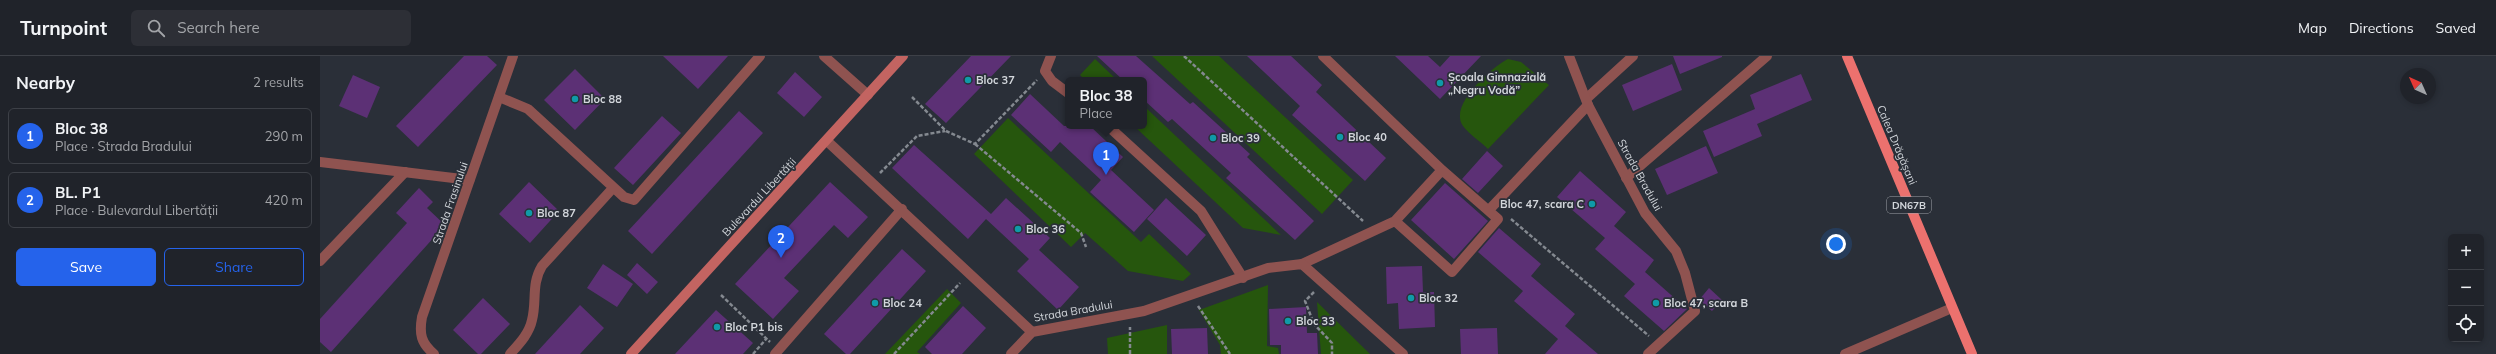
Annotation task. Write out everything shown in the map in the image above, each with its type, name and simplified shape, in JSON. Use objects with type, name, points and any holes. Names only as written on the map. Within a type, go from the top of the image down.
[{"type":"main road","name":"Bulevardul Libertății","points":[[632,354],[868,95],[894,60],[903,56]]},
{"type":"main road","name":"Calea Drăgășani","points":[[1847,56],[1972,354]]},
{"type":"street","name":"Strada Frasinului","points":[[434,354],[422,340],[419,330],[513,56]]},
{"type":"street","points":[[499,97],[528,108],[613,188],[624,197],[634,200],[642,193],[760,56]]},
{"type":"street","points":[[824,56],[868,95]]},
{"type":"street","points":[[1051,56],[1045,71],[1052,81],[1065,91]]},
{"type":"street","points":[[1323,56],[1442,170],[1491,207],[1498,219],[1452,272],[1395,221],[1442,170]]},
{"type":"street","name":"Strada Bradului","points":[[1569,56],[1587,102],[1626,178],[1645,213],[1676,251],[1686,273],[1695,311],[1648,354]]},
{"type":"street","points":[[1491,207],[1587,102],[1634,56]]},
{"type":"street","points":[[1626,178],[1767,56]]},
{"type":"street","points":[[1111,129],[1201,211],[1243,278]]},
{"type":"street","name":"Strada Bradului","points":[[827,141],[902,209],[1032,332],[1144,311],[1243,278],[1268,268],[1302,264],[1395,221]]},
{"type":"street","points":[[320,162],[470,180]]},
{"type":"street","points":[[320,261],[405,172]]},
{"type":"street","points":[[510,354],[529,329],[532,319],[534,287],[539,271],[613,188]]},
{"type":"street","points":[[777,352],[902,209]]},
{"type":"street","points":[[1302,264],[1403,354]]},
{"type":"street","points":[[1845,354],[1952,308]]},
{"type":"street","points":[[1011,354],[1032,332]]},
{"type":"path","points":[[1184,56],[1374,231]]},
{"type":"path","points":[[975,144],[1045,71]]},
{"type":"path","points":[[912,97],[946,130],[975,144],[1081,233],[1086,247]]},
{"type":"path","points":[[871,181],[917,136],[946,130]]},
{"type":"path","points":[[1491,207],[1658,344]]},
{"type":"path","points":[[894,354],[960,283]]},
{"type":"path","points":[[1323,283],[1305,301],[1314,324],[1332,343],[1332,354]]},
{"type":"path","points":[[721,295],[767,338],[777,352]]},
{"type":"path","points":[[1196,304],[1230,354]]},
{"type":"path","points":[[1130,324],[1130,354]]},
{"type":"path","points":[[753,354],[767,338]]},
{"type":"green space","points":[[1152,56],[1219,56],[1353,180],[1322,214]]},
{"type":"green space","points":[[1095,59],[1114,77],[1082,77],[1080,75]]},
{"type":"green space","points":[[1508,59],[1521,62],[1549,85],[1488,149],[1463,126],[1460,117],[1461,108],[1466,98],[1483,78]]},
{"type":"green space","points":[[1147,109],[1281,235],[1243,228],[1137,129],[1147,129]]},
{"type":"green space","points":[[1008,118],[1141,242],[1149,234],[1191,274],[1183,281],[1128,271],[1085,233],[1071,247],[974,154]]},
{"type":"green space","points":[[1268,285],[1267,346],[1278,348],[1279,354],[1221,354],[1220,345],[1199,310]]},
{"type":"green space","points":[[947,289],[961,303],[917,352],[920,354],[885,354]]},
{"type":"green space","points":[[1317,302],[1370,354],[1321,354]]},
{"type":"green space","points":[[1167,325],[1167,354],[1108,354],[1107,338]]},
{"type":"building","points":[[464,56],[487,56],[497,65],[418,147],[396,126]]},
{"type":"building","points":[[663,56],[728,56],[698,89]]},
{"type":"building","name":"Bloc 37","points":[[971,56],[1011,56],[946,123],[925,104]]},
{"type":"building","name":"Bloc 39","points":[[1097,56],[1136,56],[1190,104],[1193,102],[1250,154],[1247,157],[1314,221],[1295,240],[1226,178],[1231,173],[1172,119],[1168,122],[1147,103],[1147,77],[1120,77]]},
{"type":"building","name":"Bloc 40","points":[[1247,56],[1291,56],[1322,85],[1316,92],[1386,158],[1365,181],[1292,115],[1300,106]]},
{"type":"building","name":"Școala Gimnazială „Negru Vodă”","points":[[1395,56],[1428,56],[1440,67],[1450,56],[1481,56],[1440,99]]},
{"type":"building","points":[[1673,56],[1722,56],[1722,57],[1680,74]]},
{"type":"building","points":[[1672,64],[1682,90],[1633,111],[1622,85]]},
{"type":"building","name":"Bloc 88","points":[[575,69],[605,99],[575,130],[544,100]]},
{"type":"building","points":[[795,72],[822,97],[804,117],[777,93]]},
{"type":"building","points":[[1801,74],[1812,100],[1757,124],[1762,136],[1714,157],[1703,131],[1755,109],[1750,95]]},
{"type":"building","points":[[353,75],[380,87],[367,118],[339,106]]},
{"type":"building","points":[[1030,94],[1065,126],[1065,129],[1093,129],[1123,157],[1111,170],[1154,210],[1134,232],[1090,192],[1101,180],[1060,142],[1051,152],[1011,115]]},
{"type":"building","points":[[739,111],[763,133],[652,254],[628,231]]},
{"type":"building","points":[[662,116],[681,133],[633,185],[614,168]]},
{"type":"building","name":"Bloc 36","points":[[914,145],[991,214],[1006,198],[1050,238],[1039,250],[1079,287],[1058,310],[1017,271],[1029,259],[986,219],[968,239],[892,168]]},
{"type":"building","points":[[1706,146],[1718,173],[1667,195],[1655,169]]},
{"type":"building","points":[[1487,151],[1503,166],[1478,193],[1462,179]]},
{"type":"building","points":[[1580,171],[1626,212],[1614,226],[1654,260],[1645,272],[1687,309],[1664,331],[1624,296],[1635,284],[1595,249],[1605,238],[1557,197]]},
{"type":"building","name":"Bloc 87","points":[[529,182],[559,211],[530,243],[499,214]]},
{"type":"building","points":[[830,182],[868,217],[848,238],[834,225],[784,278],[799,291],[773,319],[735,284]]},
{"type":"building","points":[[1445,183],[1488,221],[1454,259],[1411,220]]},
{"type":"building","points":[[419,188],[433,202],[427,208],[445,225],[331,352],[320,342],[320,319],[407,223],[396,213]]},
{"type":"building","points":[[1166,198],[1206,235],[1187,256],[1147,219]]},
{"type":"building","points":[[1499,228],[1541,264],[1531,276],[1575,314],[1565,326],[1598,354],[1545,354],[1558,339],[1514,301],[1523,291],[1478,252]]},
{"type":"building","name":"Bloc 24","points":[[902,249],[926,271],[850,354],[846,354],[824,334]]},
{"type":"building","points":[[637,263],[658,282],[647,294],[627,275]]},
{"type":"building","points":[[603,264],[633,284],[617,307],[587,288]]},
{"type":"building","name":"Bloc 32","points":[[1422,266],[1423,292],[1434,292],[1435,327],[1399,329],[1398,303],[1387,304],[1386,267]]},
{"type":"building","points":[[1709,288],[1722,300],[1712,311],[1699,300]]},
{"type":"building","points":[[483,298],[510,324],[481,354],[478,354],[453,330]]},
{"type":"building","points":[[580,305],[604,328],[580,354],[535,354]]},
{"type":"building","points":[[963,306],[986,328],[962,354],[932,354],[925,347]]},
{"type":"building","name":"Bloc 33","points":[[1306,307],[1307,333],[1317,333],[1318,354],[1281,354],[1281,345],[1270,345],[1269,309]]},
{"type":"building","name":"Bloc P1 bis","points":[[716,310],[753,343],[743,354],[675,354]]},
{"type":"building","points":[[1207,328],[1208,354],[1172,354],[1171,329]]},
{"type":"building","points":[[1497,328],[1498,354],[1461,354],[1460,329]]},
{"type":"place","name":"Bloc 37","points":[[968,80]]},
{"type":"place","name":"Școala Gimnazială „Negru Vodă”","points":[[1440,83]]},
{"type":"place","name":"Bloc 88","points":[[575,99]]},
{"type":"place","name":"Bloc 40","points":[[1340,137]]},
{"type":"place","name":"Bloc 39","points":[[1213,138]]},
{"type":"place","name":"Bloc 38","points":[[1106,175]]},
{"type":"place","name":"Bloc 47, scara C","points":[[1592,204]]},
{"type":"place","name":"Bloc 87","points":[[529,213]]},
{"type":"place","name":"Bloc 36","points":[[1018,229]]},
{"type":"place","name":"BL. P1","points":[[781,258]]},
{"type":"place","name":"Bloc 32","points":[[1411,298]]},
{"type":"place","name":"Bloc 24","points":[[875,303]]},
{"type":"place","name":"Bloc 47, scara B","points":[[1656,303]]},
{"type":"place","name":"Bloc 33","points":[[1288,321]]},
{"type":"place","name":"Bloc P1 bis","points":[[717,327]]}]
